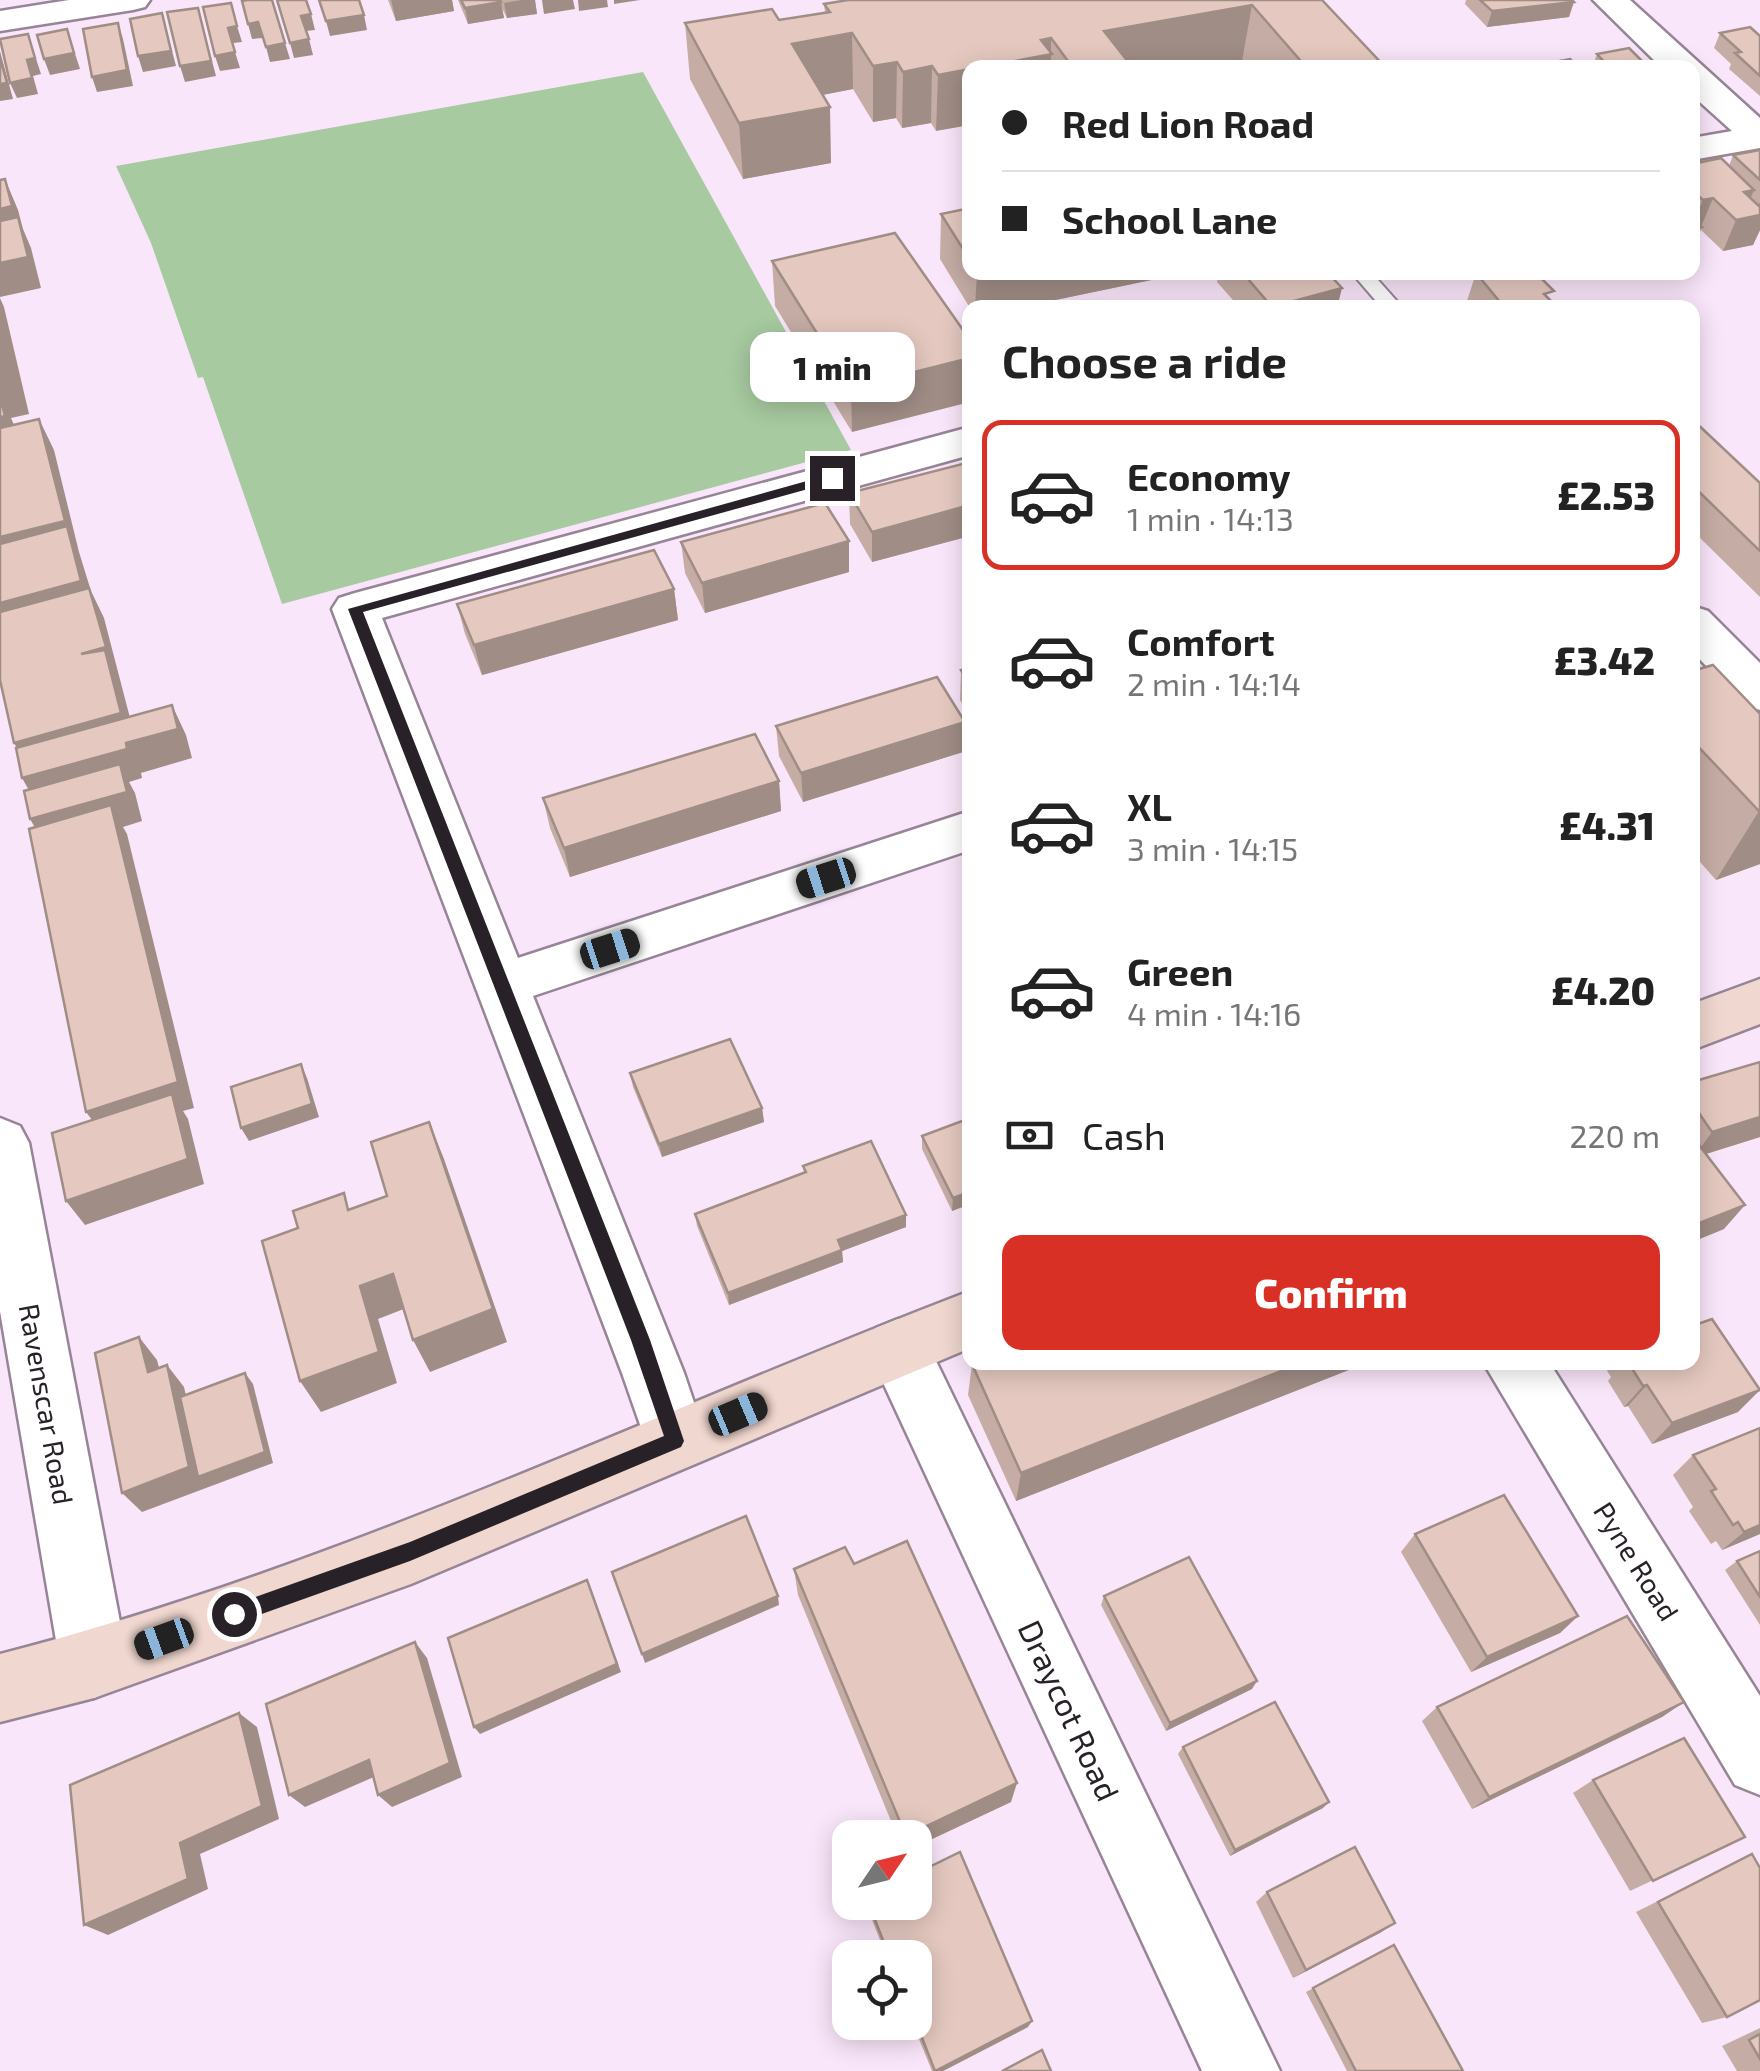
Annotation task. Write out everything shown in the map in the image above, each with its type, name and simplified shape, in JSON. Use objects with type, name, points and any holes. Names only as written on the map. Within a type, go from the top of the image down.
[{"type":"street","points":[[0,21],[133,0]]},
{"type":"street","points":[[1610,0],[1675,60]]},
{"type":"street","points":[[1700,83],[1760,136]]},
{"type":"street","points":[[1700,147],[1760,136]]},
{"type":"street","points":[[675,1441],[653,1373],[355,609],[962,442]]},
{"type":"street","points":[[1700,630],[1760,693]]},
{"type":"street","points":[[502,984],[962,833]]},
{"type":"street","points":[[1700,1025],[1760,1001]]},
{"type":"street","name":"Ravenscar Road","points":[[0,1143],[94,1664]]},
{"type":"street","points":[[0,1688],[94,1664],[410,1551],[962,1322]]},
{"type":"street","name":"Draycot Road","points":[[898,1348],[1242,2071]]},
{"type":"street","name":"Pyne Road","points":[[1519,1370],[1760,1760]]},
{"type":"lane","points":[[1368,280],[1386,300]]},
{"type":"green space","points":[[643,72],[851,450],[282,604],[203,377],[198,378],[151,243],[116,166]]},
{"type":"building","points":[[272,0],[285,43],[266,47],[258,22],[248,24],[242,1]]},
{"type":"building","points":[[277,0],[306,0],[311,14],[301,16],[309,39],[290,43]]},
{"type":"building","points":[[319,0],[359,0],[364,15],[326,21]]},
{"type":"building","points":[[461,0],[500,0],[501,2],[465,8]]},
{"type":"building","points":[[848,0],[1322,0],[1378,60],[1300,60],[1252,5],[1104,31],[1127,60],[1067,60],[1051,38],[1041,40],[1052,54],[1020,60],[962,60],[962,70],[938,75],[932,66],[903,72],[897,62],[873,66],[852,33],[792,44],[830,107],[739,123],[685,23],[772,9],[779,20],[830,12],[824,4]]},
{"type":"building","points":[[1480,0],[1572,0],[1574,2],[1492,11]]},
{"type":"building","points":[[231,3],[237,26],[228,28],[235,52],[215,56],[203,7]]},
{"type":"building","points":[[198,8],[211,61],[180,66],[167,12]]},
{"type":"building","points":[[162,13],[171,51],[138,56],[130,19]]},
{"type":"building","points":[[118,23],[127,70],[92,77],[83,29]]},
{"type":"building","points":[[1750,27],[1760,36],[1760,76],[1720,33]]},
{"type":"building","points":[[67,29],[74,53],[44,59],[37,35]]},
{"type":"building","points":[[28,34],[35,58],[27,60],[32,78],[10,83],[0,39]]},
{"type":"building","points":[[1629,48],[1641,60],[1603,60],[1597,54]]},
{"type":"building","points":[[0,58],[7,83],[0,84]]},
{"type":"building","points":[[1760,150],[1760,180],[1733,155]]},
{"type":"building","points":[[1721,158],[1754,190],[1744,192],[1760,207],[1760,215],[1736,220],[1713,198],[1703,200],[1700,162]]},
{"type":"building","points":[[5,179],[12,206],[0,209],[0,180]]},
{"type":"building","points":[[962,210],[962,247],[941,214]]},
{"type":"building","points":[[18,217],[28,257],[0,263],[0,221]]},
{"type":"building","points":[[895,233],[962,329],[962,360],[851,388],[772,261]]},
{"type":"building","points":[[1249,280],[1334,280],[1342,288],[1298,300],[1266,300]]},
{"type":"building","points":[[1482,280],[1543,280],[1554,291],[1544,294],[1550,300],[1498,300]]},
{"type":"building","points":[[39,419],[65,521],[0,537],[0,428]]},
{"type":"building","points":[[1700,427],[1760,483],[1760,551],[1700,493]]},
{"type":"building","points":[[962,464],[962,507],[872,532],[849,493]]},
{"type":"building","points":[[825,503],[849,541],[702,583],[681,542]]},
{"type":"building","points":[[67,526],[81,581],[0,603],[0,544]]},
{"type":"building","points":[[654,550],[674,589],[474,645],[457,604]]},
{"type":"building","points":[[89,588],[106,647],[81,654],[105,650],[121,713],[14,743],[0,680],[0,612]]},
{"type":"building","points":[[1713,665],[1760,714],[1760,811],[1700,748],[1700,669]]},
{"type":"building","points":[[937,677],[962,717],[962,723],[801,773],[776,726]]},
{"type":"building","points":[[172,705],[178,729],[126,743],[127,749],[22,778],[16,748]]},
{"type":"building","points":[[755,734],[779,781],[564,848],[543,798]]},
{"type":"building","points":[[120,764],[127,792],[30,819],[24,791]]},
{"type":"building","points":[[111,805],[178,1082],[86,1112],[29,829]]},
{"type":"building","points":[[730,1039],[762,1108],[659,1144],[630,1073]]},
{"type":"building","points":[[1760,1062],[1760,1117],[1712,1132],[1700,1115],[1700,1080]]},
{"type":"building","points":[[301,1064],[312,1104],[241,1128],[231,1087]]},
{"type":"building","points":[[172,1094],[188,1159],[66,1201],[52,1133]]},
{"type":"building","points":[[962,1121],[962,1195],[953,1198],[922,1136]]},
{"type":"building","points":[[429,1122],[493,1309],[413,1340],[393,1274],[360,1286],[379,1352],[300,1381],[262,1241],[298,1228],[293,1211],[344,1193],[348,1210],[387,1196],[371,1142]]},
{"type":"building","points":[[871,1141],[906,1215],[838,1240],[842,1250],[728,1293],[695,1214],[806,1172],[803,1166]]},
{"type":"building","points":[[1700,1146],[1745,1205],[1700,1223]]},
{"type":"building","points":[[1712,1319],[1760,1390],[1672,1423],[1633,1370],[1700,1370],[1700,1323]]},
{"type":"building","points":[[139,1337],[148,1372],[167,1365],[189,1467],[122,1493],[95,1353]]},
{"type":"building","points":[[975,1370],[1284,1370],[1021,1473]]},
{"type":"building","points":[[245,1373],[265,1452],[198,1477],[180,1397]]},
{"type":"building","points":[[1760,1428],[1760,1525],[1744,1532],[1738,1522],[1733,1525],[1711,1491],[1716,1489],[1693,1455]]},
{"type":"building","points":[[1504,1495],[1578,1616],[1487,1657],[1415,1534]]},
{"type":"building","points":[[746,1516],[778,1596],[642,1654],[612,1572]]},
{"type":"building","points":[[907,1541],[1017,1783],[932,1824],[932,1820],[899,1820],[794,1569],[845,1547],[854,1564]]},
{"type":"building","points":[[1760,1551],[1760,1597],[1737,1561]]},
{"type":"building","points":[[1189,1557],[1257,1681],[1170,1723],[1104,1596]]},
{"type":"building","points":[[587,1580],[617,1664],[474,1727],[448,1638]]},
{"type":"building","points":[[1627,1616],[1684,1702],[1489,1797],[1437,1707]]},
{"type":"building","points":[[415,1642],[450,1763],[378,1795],[369,1760],[289,1795],[266,1704]]},
{"type":"building","points":[[1275,1702],[1329,1802],[1235,1850],[1183,1747]]},
{"type":"building","points":[[239,1713],[262,1806],[180,1843],[188,1879],[84,1925],[70,1785]]},
{"type":"building","points":[[1684,1738],[1745,1837],[1653,1881],[1593,1780]]},
{"type":"building","points":[[1355,1847],[1395,1923],[1306,1970],[1267,1892]]},
{"type":"building","points":[[960,1852],[1032,2021],[935,2071],[923,2040],[932,2040],[932,1940],[883,1940],[875,1920],[932,1920],[932,1866]]},
{"type":"building","points":[[1752,1854],[1760,1868],[1760,2000],[1727,2017],[1658,1902]]},
{"type":"building","points":[[1394,1945],[1463,2071],[1356,2071],[1313,1988]]},
{"type":"building","points":[[1760,2034],[1760,2059],[1749,2040]]},
{"type":"building","points":[[1042,2050],[1051,2071],[1002,2071]]},
{"type":"route","points":[[234,1614],[410,1551],[675,1441],[653,1373],[355,609],[832,478]]}]
